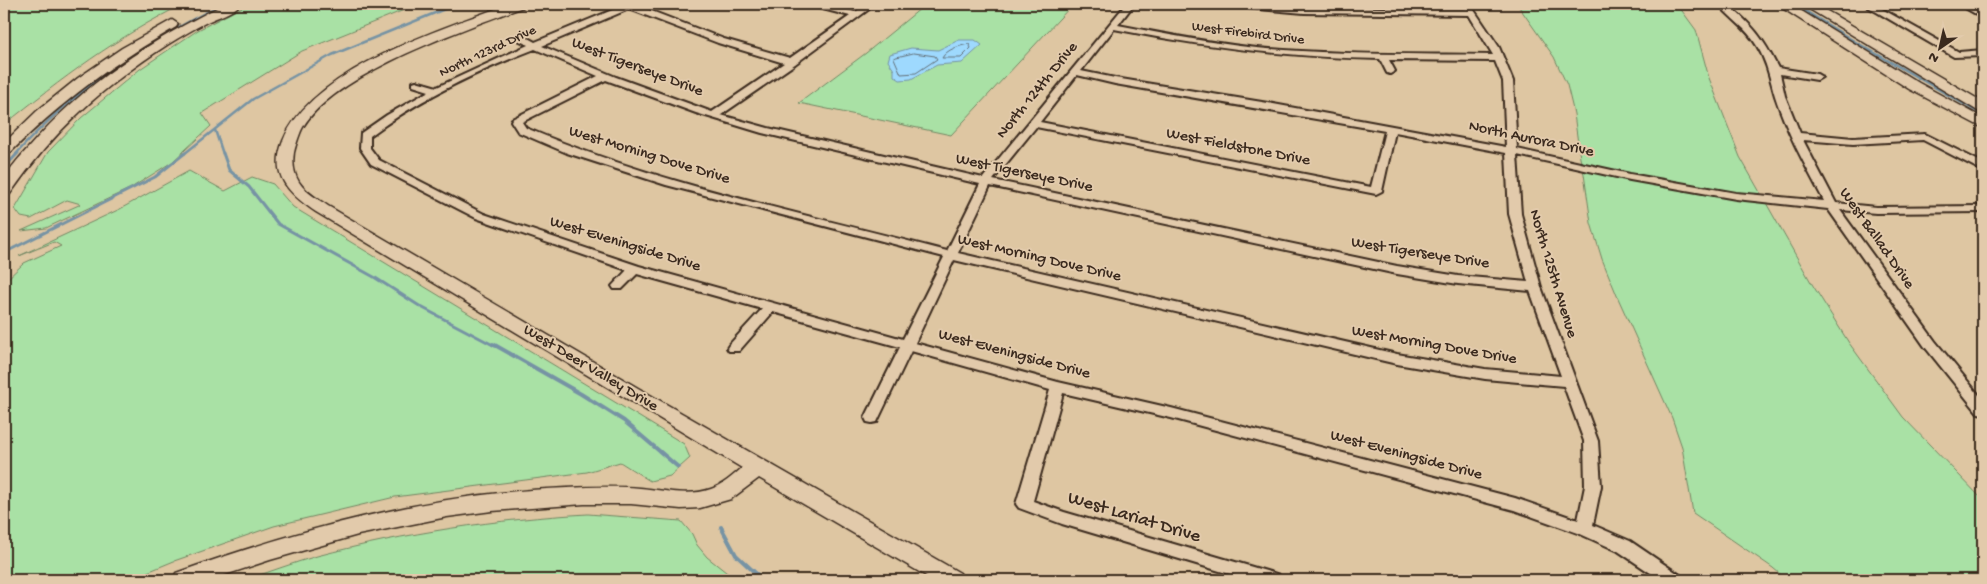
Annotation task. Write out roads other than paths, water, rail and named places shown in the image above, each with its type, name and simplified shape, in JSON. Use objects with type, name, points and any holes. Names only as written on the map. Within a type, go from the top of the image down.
[{"type":"street","points":[[4,151],[44,112],[92,74],[139,43],[210,4]]},
{"type":"street","points":[[4,191],[45,136],[98,88],[163,43],[234,4]]},
{"type":"street","name":"West Deer Valley Drive","points":[[520,4],[436,38],[357,74],[327,93],[299,121],[287,145],[286,167],[292,183],[305,197],[322,209],[757,467],[952,580]]},
{"type":"street","points":[[629,4],[721,41],[792,62]]},
{"type":"street","name":"North 123rd Drive","points":[[365,135],[381,122],[437,90],[533,45],[629,4]]},
{"type":"street","points":[[814,4],[857,15]]},
{"type":"street","points":[[714,115],[872,4]]},
{"type":"street","name":"North 124th Drive","points":[[872,418],[986,182],[1130,4]]},
{"type":"street","points":[[1237,4],[1304,10],[1468,8]]},
{"type":"street","name":"West Ballad Drive","points":[[1722,4],[1750,28],[1763,47],[1774,70],[1780,96],[1809,166],[1832,206],[1930,344],[1983,409]]},
{"type":"street","points":[[1782,4],[1897,76],[1983,124]]},
{"type":"street","points":[[1807,4],[1983,108]]},
{"type":"street","points":[[1867,4],[1957,55],[1983,53]]},
{"type":"street","points":[[1962,4],[1983,16]]},
{"type":"street","name":"North 125th Avenue","points":[[1468,8],[1500,58],[1508,81],[1515,214],[1535,287],[1591,440],[1592,486],[1584,528]]},
{"type":"street","name":"West Firebird Drive","points":[[1112,26],[1167,37],[1247,49],[1337,56],[1500,58]]},
{"type":"street","name":"West Tigerseye Drive","points":[[521,38],[606,76],[714,115],[766,131],[986,182],[1398,270],[1458,280],[1535,287]]},
{"type":"street","points":[[1383,57],[1390,71]]},
{"type":"street","points":[[1774,70],[1817,77]]},
{"type":"street","name":"North Aurora Drive","points":[[1075,72],[1115,81],[1268,106],[1391,129],[1513,152],[1678,187],[1736,196],[1832,206],[1924,211],[1983,209]]},
{"type":"street","name":"West Morning Dove Drive","points":[[606,76],[516,121],[522,130],[571,151],[670,183],[950,255],[1397,359],[1485,374],[1569,382]]},
{"type":"street","name":"North 123rd Drive","points":[[416,84],[437,90]]},
{"type":"street","name":"West Fieldstone Drive","points":[[1032,123],[1376,191],[1391,129]]},
{"type":"street","name":"West Eveningside Drive","points":[[365,135],[365,148],[375,162],[480,216],[518,230],[635,268],[1058,388],[1172,412],[1410,474],[1515,504],[1584,528],[1624,546],[1674,580]]},
{"type":"street","points":[[1797,136],[1827,140],[1897,140],[1925,137],[1983,167]]},
{"type":"street","points":[[618,286],[635,268]]},
{"type":"street","points":[[734,348],[771,306]]},
{"type":"street","name":"West Lariat Drive","points":[[1058,388],[1024,504],[1232,574],[1273,580]]},
{"type":"street","points":[[184,580],[253,556],[334,532],[467,505],[546,497],[632,496],[691,501],[710,498],[729,491],[757,467]]},
{"type":"water","points":[[959,40],[975,40],[982,45],[962,63],[937,65],[911,79],[900,80],[894,76],[894,70],[888,61],[890,54],[911,48],[938,50]]},
{"type":"waterway","points":[[16,154],[38,130],[86,88],[112,69],[165,35],[222,4]]},
{"type":"waterway","points":[[184,154],[253,99],[332,55],[457,4]]},
{"type":"waterway","points":[[1794,4],[1854,41],[1983,115]]},
{"type":"waterway","points":[[215,130],[223,154]]},
{"type":"waterway","points":[[4,168],[18,153]]},
{"type":"waterway","points":[[4,253],[155,177],[185,153]]},
{"type":"waterway","points":[[223,153],[229,170],[249,187],[278,224],[374,277],[421,307],[495,346]]},
{"type":"waterway","points":[[493,344],[624,421],[678,467]]},
{"type":"waterway","points":[[721,527],[736,555],[763,580]]}]
